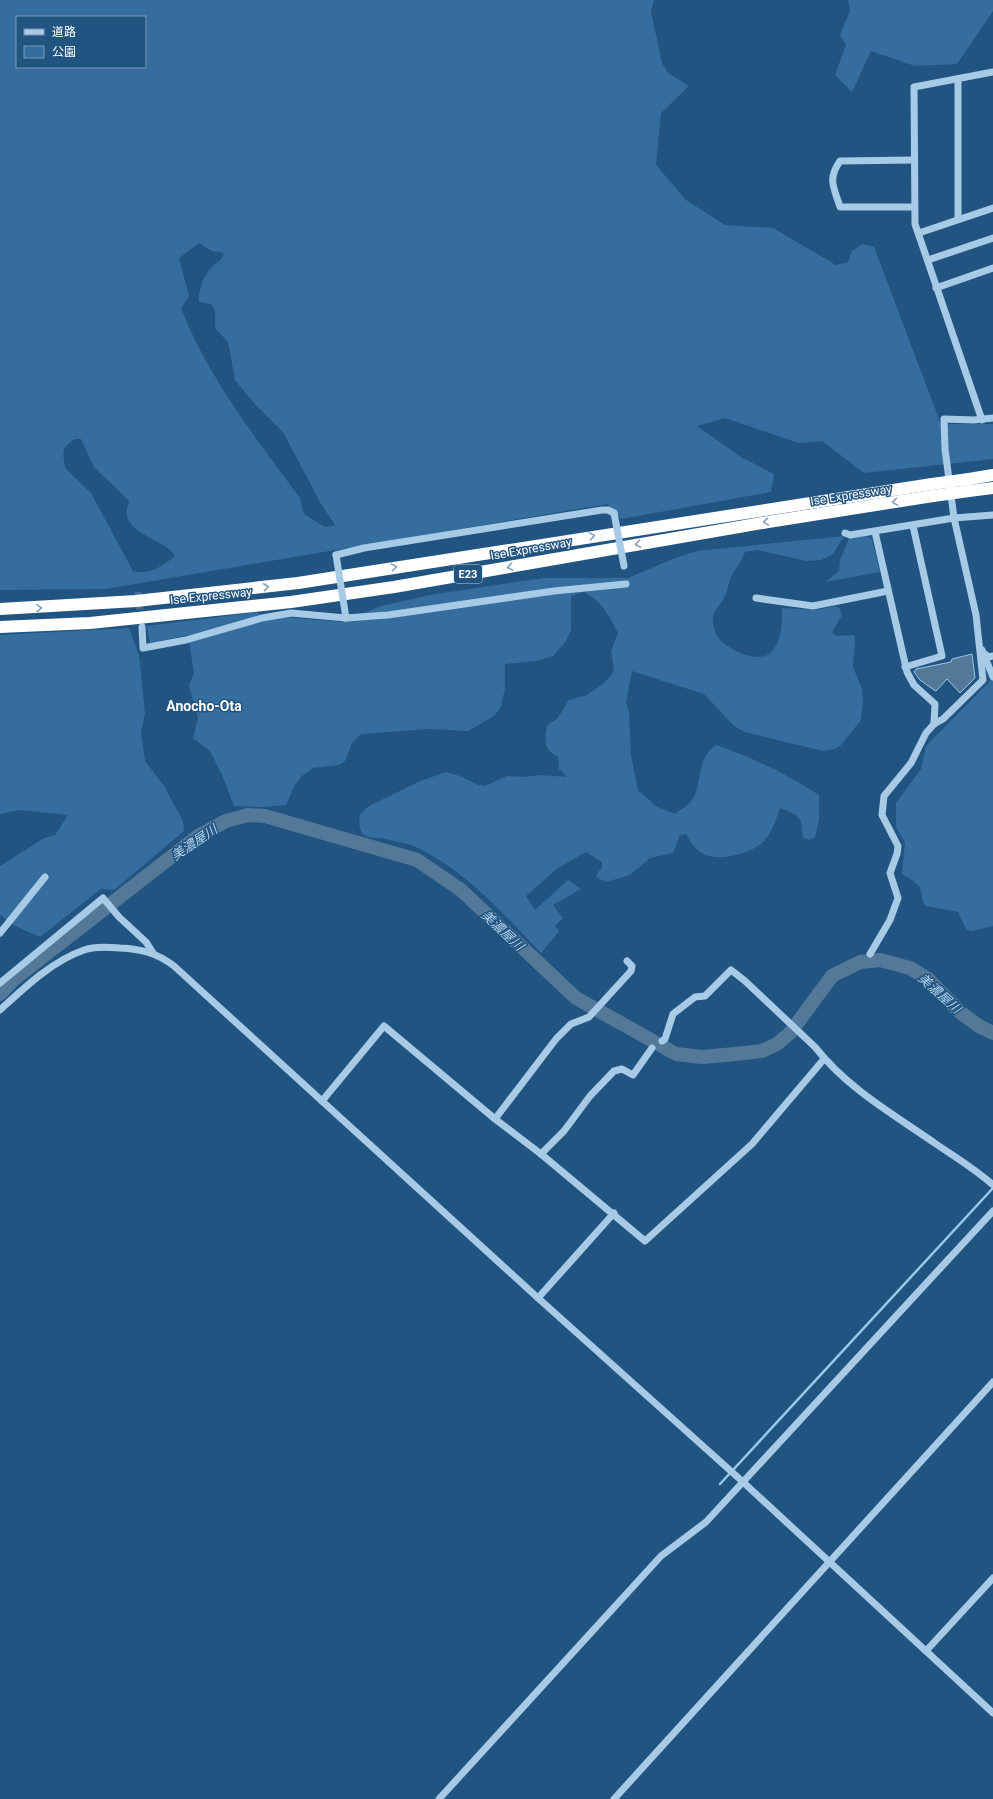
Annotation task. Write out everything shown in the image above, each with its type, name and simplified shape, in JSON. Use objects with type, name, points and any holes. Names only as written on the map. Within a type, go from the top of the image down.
[{"type":"highway","name":"Ise Expressway","points":[[0,627],[90,623],[291,602],[394,587],[768,522],[933,490],[969,479],[993,475]]},
{"type":"highway","name":"Ise Expressway","points":[[0,609],[136,601],[298,583],[933,490],[969,491],[993,488]]},
{"type":"street","points":[[982,420],[915,224],[914,87],[993,72]]},
{"type":"street","points":[[958,79],[958,220]]},
{"type":"street","points":[[914,160],[840,162],[833,172],[832,178],[840,207],[914,206]]},
{"type":"street","points":[[919,233],[993,208]]},
{"type":"street","points":[[928,260],[993,238]]},
{"type":"street","points":[[936,288],[993,268]]},
{"type":"street","points":[[993,418],[982,420],[944,419],[945,449],[954,518],[976,615],[982,650],[993,677]]},
{"type":"street","points":[[346,618],[336,555],[364,548],[608,510],[614,513],[624,566]]},
{"type":"street","points":[[844,533],[850,535],[913,526],[954,518],[993,515]]},
{"type":"street","points":[[905,667],[942,656],[913,526]]},
{"type":"street","points":[[874,532],[905,667],[910,680],[935,704],[934,724]]},
{"type":"street","points":[[142,627],[143,648],[186,640],[262,618],[291,613],[346,618],[388,616],[554,591],[626,584]]},
{"type":"street","points":[[756,598],[819,606],[888,591]]},
{"type":"street","points":[[982,650],[990,657],[993,656]]},
{"type":"street","points":[[870,954],[890,920],[898,898],[898,892],[890,873],[890,869],[897,854],[898,846],[882,815],[883,799],[911,763],[926,733],[934,724],[943,719],[983,680],[980,659],[982,650]]},
{"type":"street","points":[[0,933],[45,877]]},
{"type":"street","points":[[0,983],[103,898],[146,942],[153,953]]},
{"type":"street","points":[[0,1010],[24,988],[64,959],[85,949],[120,948],[153,953],[174,966],[538,1298],[743,1482],[993,1713]]},
{"type":"street","points":[[495,1119],[556,1040],[571,1024],[589,1017],[631,971],[632,966],[627,961]]},
{"type":"street","points":[[662,1041],[665,1039],[673,1014],[695,997],[705,996],[731,970],[745,981],[799,1034],[815,1047],[824,1058],[872,1102],[932,1141],[993,1185]]},
{"type":"street","points":[[322,1101],[384,1026],[495,1119],[541,1154],[645,1241],[752,1144],[824,1058]]},
{"type":"street","points":[[541,1154],[564,1131],[590,1096],[614,1071],[622,1069],[633,1074],[652,1048]]},
{"type":"street","points":[[440,1799],[661,1556],[706,1522],[993,1211]]},
{"type":"street","points":[[538,1298],[614,1214]]},
{"type":"street","points":[[614,1799],[993,1382]]},
{"type":"street","points":[[926,1652],[993,1578]]},
{"type":"green space","points":[[0,0],[654,0],[651,12],[662,63],[668,73],[689,86],[661,113],[656,165],[686,200],[725,225],[773,228],[836,265],[848,262],[852,251],[862,244],[874,247],[941,424],[993,424],[993,459],[864,473],[822,441],[799,443],[725,418],[697,426],[741,457],[774,474],[771,492],[621,519],[607,504],[105,589],[0,590]],"holes":[[[199,243],[212,251],[224,253],[221,260],[212,267],[204,279],[199,293],[199,302],[211,304],[215,310],[215,328],[228,342],[235,380],[255,404],[283,432],[321,504],[335,525],[325,527],[304,514],[300,498],[234,407],[192,334],[181,308],[189,296],[179,258]],[[75,439],[81,439],[94,467],[129,501],[127,516],[130,523],[142,533],[165,546],[175,556],[151,571],[133,571],[91,493],[65,468],[65,448]]]},
{"type":"green space","points":[[848,0],[993,0],[993,11],[957,64],[915,66],[871,51],[852,92],[835,75],[846,45],[840,35],[850,11]]},
{"type":"green space","points":[[844,536],[833,554],[821,560],[807,561],[757,550],[745,552],[732,576],[725,596],[715,611],[713,617],[716,634],[722,642],[734,650],[748,656],[756,657],[769,654],[777,645],[781,629],[782,608],[817,610],[836,606],[840,609],[842,615],[832,632],[836,636],[854,635],[853,667],[862,689],[863,701],[861,720],[841,745],[835,749],[823,751],[745,732],[734,726],[704,694],[632,671],[626,702],[629,712],[631,756],[638,790],[657,807],[675,814],[690,803],[697,789],[705,756],[717,745],[770,767],[819,795],[819,820],[815,837],[809,840],[804,838],[800,819],[792,813],[780,808],[770,833],[764,841],[749,851],[734,856],[710,856],[703,854],[697,849],[691,843],[686,834],[680,835],[673,853],[650,858],[630,875],[606,882],[596,877],[602,868],[602,862],[586,852],[558,868],[526,896],[535,910],[568,880],[581,889],[553,905],[563,918],[555,926],[559,931],[541,953],[485,896],[454,870],[438,859],[422,850],[402,842],[373,838],[363,834],[359,820],[360,814],[369,806],[418,782],[446,772],[485,786],[507,776],[525,777],[539,775],[567,777],[559,769],[558,757],[547,747],[545,740],[547,725],[557,719],[569,700],[587,695],[604,683],[612,674],[614,668],[611,651],[618,633],[612,621],[600,604],[584,592],[571,596],[571,630],[566,641],[553,656],[536,661],[505,664],[505,688],[501,707],[494,716],[468,731],[430,729],[361,734],[352,743],[345,761],[339,765],[313,768],[302,776],[295,785],[286,805],[262,807],[234,806],[223,777],[210,751],[193,738],[198,718],[189,685],[194,673],[188,635],[150,643],[147,626],[257,612],[261,615],[341,622],[381,606],[430,595],[543,578],[628,578],[675,558],[697,551]]},
{"type":"green space","points":[[867,536],[872,540],[880,572],[825,582],[839,571],[840,560],[849,538]]},
{"type":"green space","points":[[129,628],[139,655],[145,713],[141,733],[145,761],[164,786],[183,821],[184,831],[114,890],[101,889],[40,937],[13,925],[0,915],[0,866],[44,838],[55,835],[68,815],[20,810],[0,814],[0,635]]},
{"type":"green space","points":[[993,675],[993,926],[972,931],[966,929],[958,912],[926,906],[923,902],[919,886],[902,874],[905,843],[896,827],[896,803],[921,769],[926,746],[992,679]]},
{"type":"shaded area","points":[[972,654],[975,678],[960,693],[947,679],[936,691],[920,680],[914,672],[916,669],[951,662],[952,659]]},
{"type":"waterway","name":"美濃屋川","points":[[0,994],[13,980],[198,836],[226,821],[248,815],[265,816],[417,860],[461,890],[576,998],[676,1054],[702,1057],[762,1051],[777,1044],[790,1033],[832,976],[860,962],[880,960],[910,968],[928,979],[961,1013],[979,1026],[993,1033]]},
{"type":"waterway","points":[[720,1484],[993,1188]]},
{"type":"tunnel","points":[[138,592],[141,621]]},
{"type":"district","name":"Anocho-Ota","points":[[204,706]]}]
